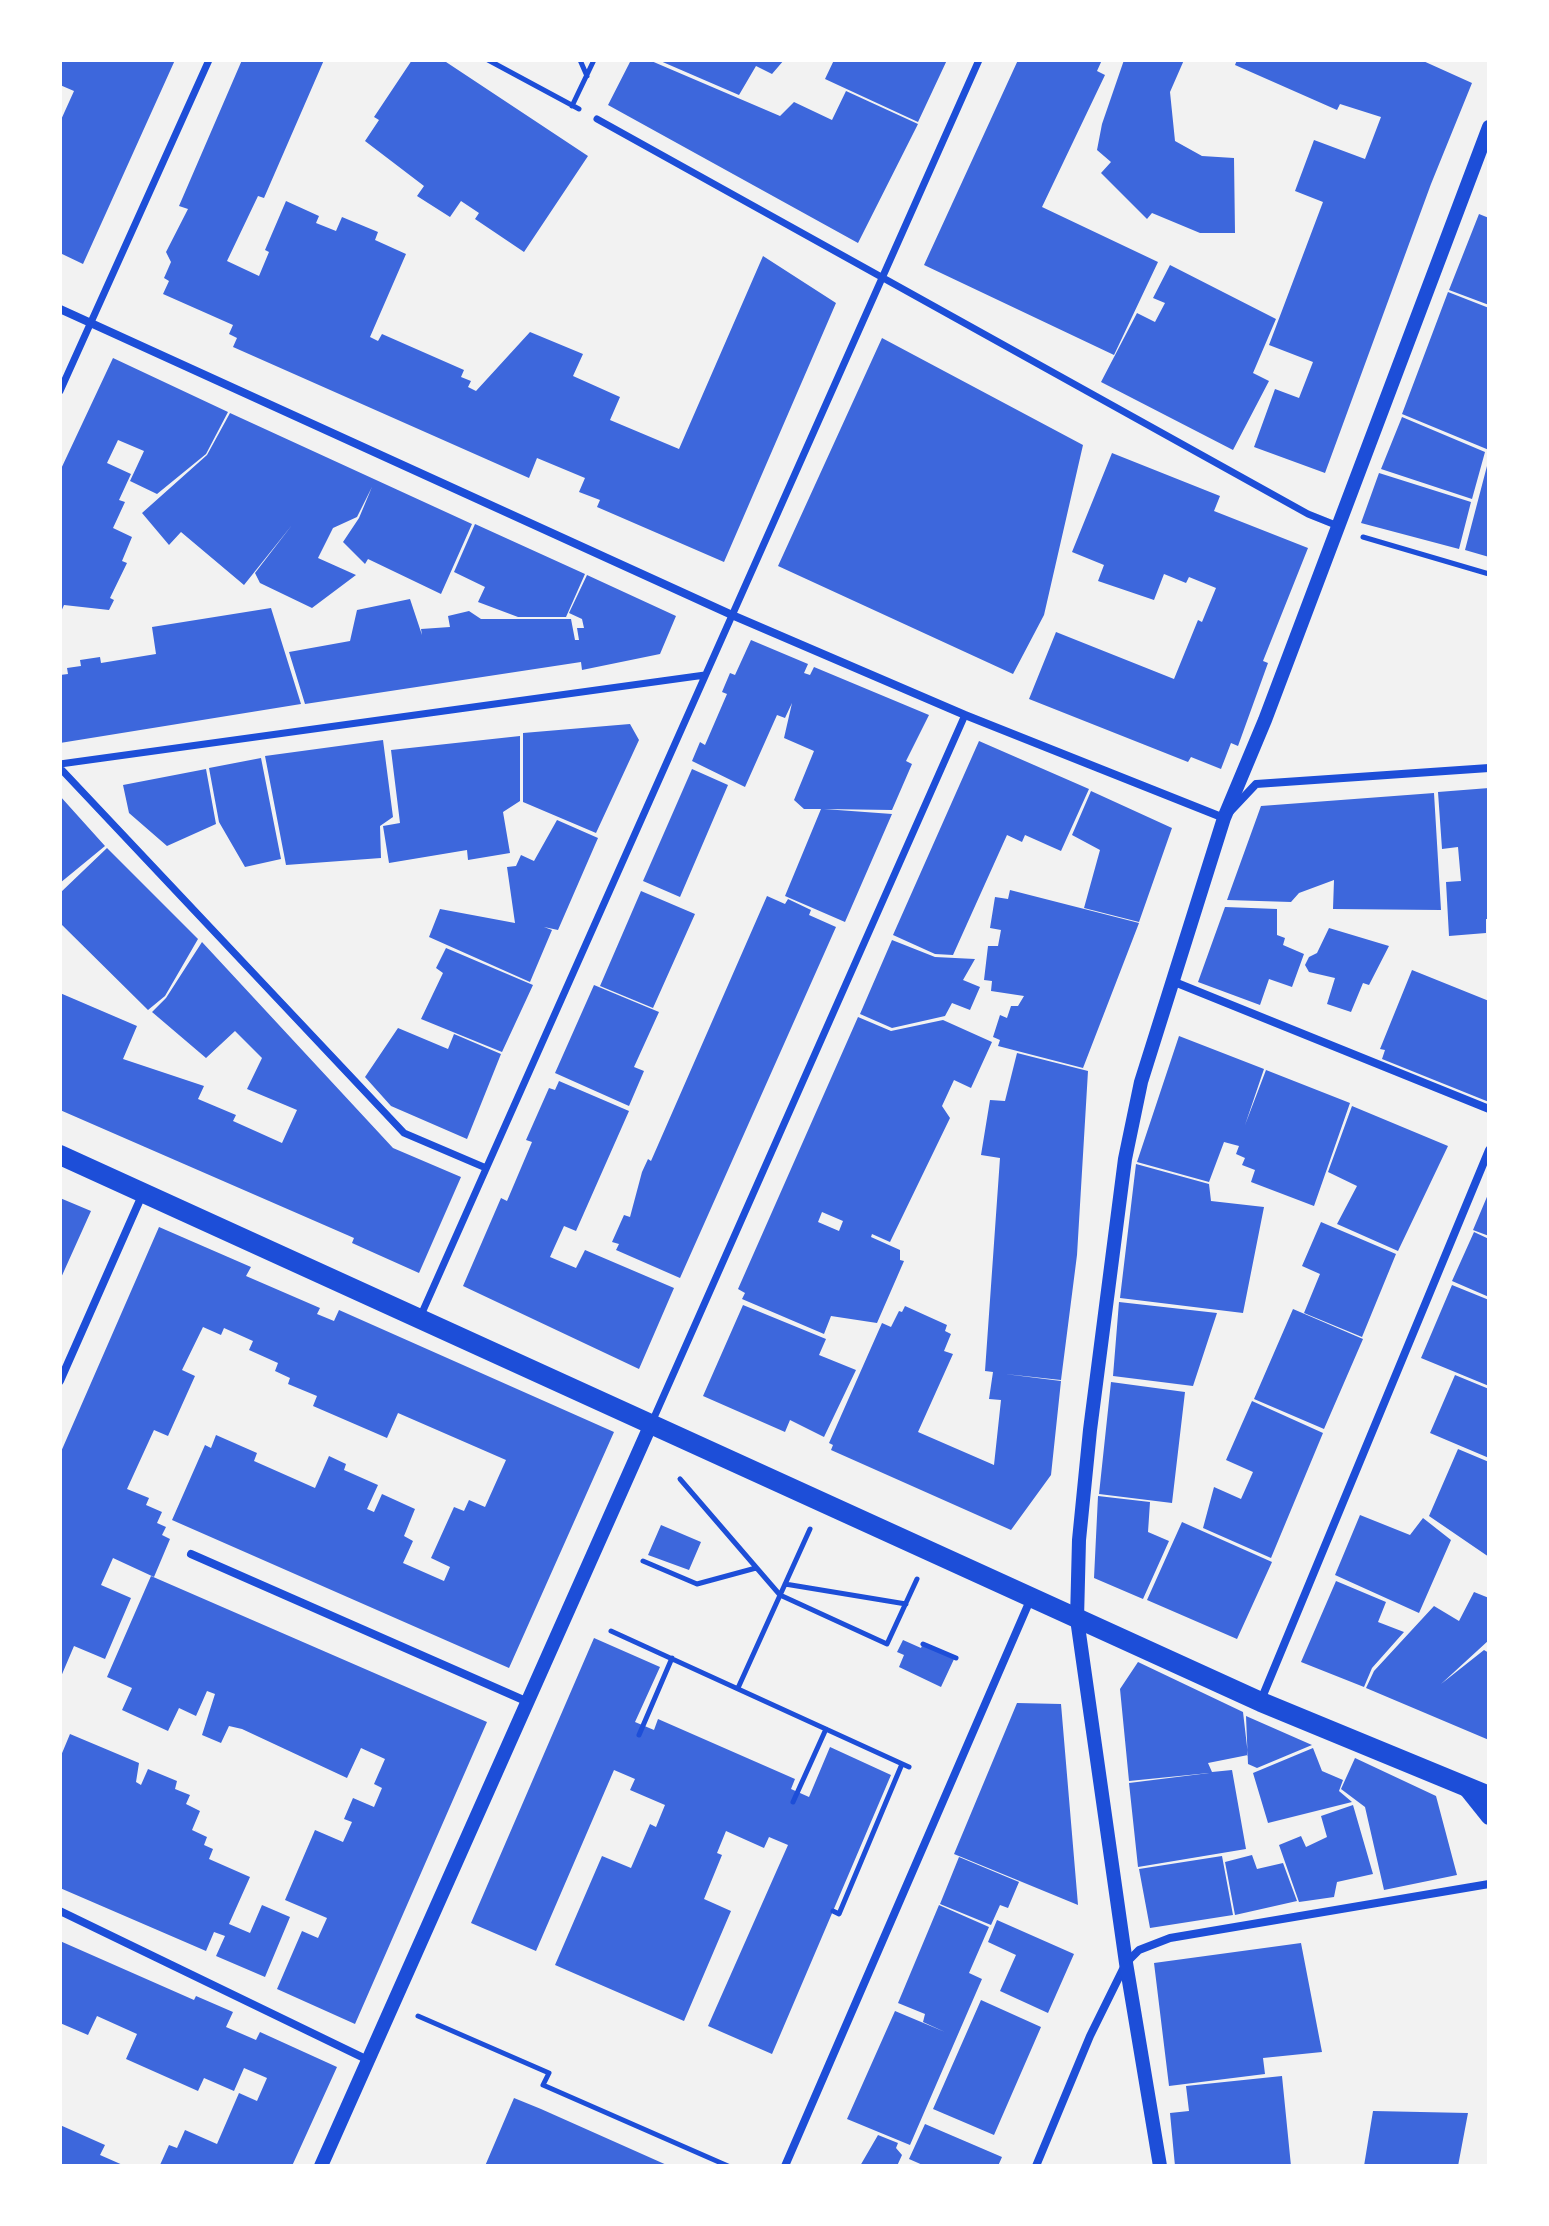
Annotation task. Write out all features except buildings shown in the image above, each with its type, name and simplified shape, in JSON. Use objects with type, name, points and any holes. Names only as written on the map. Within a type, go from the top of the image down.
[{"type":"main road","points":[[60,1155],[1261,1702],[1489,1796]]},
{"type":"main road","points":[[1464,1786],[1489,1817]]},
{"type":"street","points":[[60,391],[209,60]]},
{"type":"street","points":[[419,1319],[979,60]]},
{"type":"street","points":[[597,119],[1308,514],[1338,526]]},
{"type":"street","points":[[1160,2166],[1126,1963],[1077,1619],[1079,1540],[1115,1218],[1138,1095],[1224,818],[1489,127]]},
{"type":"street","points":[[60,309],[732,615],[965,715],[1224,818]]},
{"type":"street","points":[[60,766],[705,675]]},
{"type":"street","points":[[321,2166],[965,715]]},
{"type":"street","points":[[60,766],[404,1133],[486,1168]]},
{"type":"street","points":[[1245,767],[1247,777],[1256,784],[1489,768]]},
{"type":"street","points":[[1224,818],[1256,784]]},
{"type":"street","points":[[1172,981],[1489,1109]]},
{"type":"street","points":[[1261,1702],[1489,1150]]},
{"type":"street","points":[[60,1381],[143,1193]]},
{"type":"street","points":[[191,1554],[528,1702]]},
{"type":"street","points":[[785,2166],[1031,1598]]},
{"type":"street","points":[[1036,2166],[1090,2036],[1126,1963],[1139,1950],[1170,1938],[1489,1884]]},
{"type":"street","points":[[60,1911],[368,2060]]},
{"type":"path","points":[[488,60],[597,119]]},
{"type":"path","points":[[580,60],[587,76]]},
{"type":"path","points":[[572,106],[594,60]]},
{"type":"path","points":[[1338,526],[1385,546],[1489,574]]},
{"type":"path","points":[[680,1479],[780,1595],[887,1644],[918,1576]]},
{"type":"path","points":[[738,1688],[811,1528]]},
{"type":"path","points":[[643,1561],[697,1584],[756,1568]]},
{"type":"path","points":[[785,1584],[906,1604]]},
{"type":"path","points":[[611,1631],[906,1765],[839,1914],[833,1911]]},
{"type":"path","points":[[923,1644],[956,1658]]},
{"type":"path","points":[[639,1735],[672,1658]]},
{"type":"path","points":[[793,1802],[826,1729]]},
{"type":"path","points":[[418,2016],[549,2073],[543,2085],[728,2166]]}]
